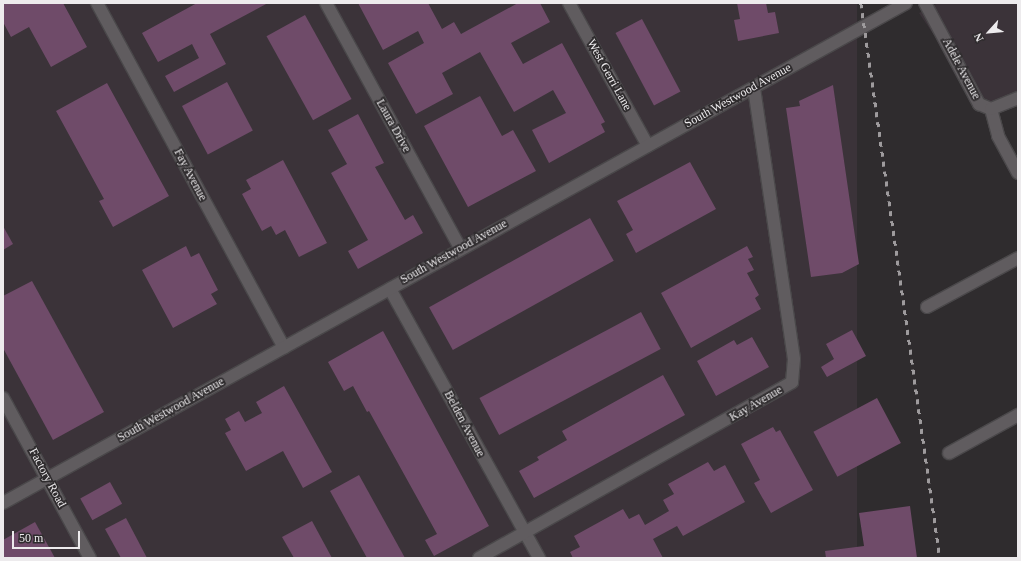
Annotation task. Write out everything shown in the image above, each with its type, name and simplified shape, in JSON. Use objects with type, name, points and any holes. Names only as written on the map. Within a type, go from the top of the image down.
[{"type":"street","name":"Fay Avenue","points":[[97,3],[284,347]]},
{"type":"street","name":"Laura Drive","points":[[326,3],[460,248]]},
{"type":"street","name":"West Gerri Lane","points":[[570,3],[648,146]]},
{"type":"street","name":"South Westwood Avenue","points":[[3,503],[390,289],[460,248],[754,88],[906,3]]},
{"type":"street","name":"Adele Avenue","points":[[925,3],[979,104],[991,109],[998,136],[1018,173]]},
{"type":"street","name":"Kay Avenue","points":[[479,558],[792,382],[794,359],[754,88]]},
{"type":"street","points":[[991,109],[1018,98]]},
{"type":"street","points":[[927,307],[1018,258]]},
{"type":"street","name":"Belden Avenue","points":[[390,289],[539,558]]},
{"type":"street","name":"Factory Road","points":[[3,398],[90,558]]},
{"type":"street","points":[[949,453],[1018,415]]},
{"type":"shaded area","points":[[3,3],[857,3],[857,558],[3,558]]},
{"type":"shaded area","points":[[938,3],[1018,3],[1018,103],[990,118],[919,13]]},
{"type":"building","points":[[3,3],[63,3],[87,47],[51,67],[29,27],[11,37],[3,22]]},
{"type":"building","points":[[197,3],[268,3],[210,34],[226,64],[174,92],[165,76],[199,58],[192,44],[158,62],[142,33]]},
{"type":"building","points":[[358,3],[428,3],[442,29],[454,22],[461,34],[518,3],[540,3],[550,22],[511,43],[523,64],[562,43],[605,122],[601,124],[605,132],[549,163],[532,130],[566,113],[553,90],[514,112],[480,52],[442,73],[453,94],[416,114],[388,63],[424,43],[418,31],[383,50]]},
{"type":"building","points":[[737,3],[766,3],[768,13],[775,12],[779,33],[738,41],[734,20],[740,19]]},
{"type":"building","points":[[305,15],[352,99],[313,120],[267,36]]},
{"type":"building","points":[[642,19],[680,91],[654,105],[616,33]]},
{"type":"building","points":[[227,82],[253,131],[208,155],[182,106]]},
{"type":"building","points":[[107,83],[169,196],[113,227],[99,201],[104,199],[56,111]]},
{"type":"building","points":[[833,85],[859,264],[842,273],[811,277],[786,108],[800,106],[799,101]]},
{"type":"building","points":[[480,96],[502,136],[513,130],[536,171],[468,207],[424,126]]},
{"type":"building","points":[[358,114],[384,163],[375,167],[405,220],[413,215],[423,233],[358,269],[348,251],[368,240],[331,173],[347,164],[328,130]]},
{"type":"building","points":[[283,160],[327,243],[299,257],[285,230],[276,235],[271,226],[262,231],[242,194],[251,189],[246,180]]},
{"type":"building","points":[[690,162],[716,209],[636,253],[626,234],[633,230],[617,201]]},
{"type":"building","points":[[590,218],[614,261],[453,350],[429,307]]},
{"type":"building","points":[[3,226],[13,244],[3,250]]},
{"type":"building","points":[[186,246],[191,257],[199,253],[218,290],[211,294],[217,304],[173,328],[142,270]]},
{"type":"building","points":[[747,246],[753,257],[748,259],[754,270],[747,273],[759,295],[755,298],[761,309],[691,348],[661,293]]},
{"type":"building","points":[[32,281],[104,412],[53,440],[3,348],[3,296]]},
{"type":"building","points":[[641,312],[661,349],[499,435],[479,398]]},
{"type":"building","points":[[852,330],[866,356],[827,377],[821,367],[834,359],[826,344]]},
{"type":"building","points":[[383,331],[489,526],[434,556],[425,540],[437,534],[369,411],[367,412],[353,386],[344,391],[328,362]]},
{"type":"building","points":[[752,337],[769,367],[716,396],[697,361],[734,340],[737,345]]},
{"type":"building","points":[[663,375],[685,415],[534,498],[519,471],[539,460],[537,457],[567,440],[562,431]]},
{"type":"building","points":[[284,386],[332,472],[303,488],[283,451],[246,471],[225,433],[231,430],[225,419],[239,411],[245,422],[262,413],[256,402]]},
{"type":"building","points":[[877,398],[901,443],[837,477],[813,432]]},
{"type":"building","points":[[773,427],[776,432],[780,430],[813,490],[771,513],[754,483],[760,480],[741,444]]},
{"type":"building","points":[[708,462],[714,471],[725,465],[745,502],[683,536],[677,526],[653,539],[663,558],[573,558],[570,552],[580,547],[574,536],[623,509],[629,519],[639,514],[645,525],[669,511],[663,500],[674,494],[668,484]]},
{"type":"building","points":[[359,475],[405,558],[367,558],[330,491]]},
{"type":"building","points":[[110,482],[122,504],[92,520],[80,498]]},
{"type":"building","points":[[910,506],[917,558],[826,558],[825,551],[864,546],[859,513]]},
{"type":"building","points":[[126,518],[147,558],[121,558],[105,529]]},
{"type":"building","points":[[312,521],[332,558],[294,558],[282,537]]},
{"type":"building","points":[[35,522],[55,558],[3,558],[3,540]]},
{"type":"railway","points":[[861,3],[940,558]]}]
